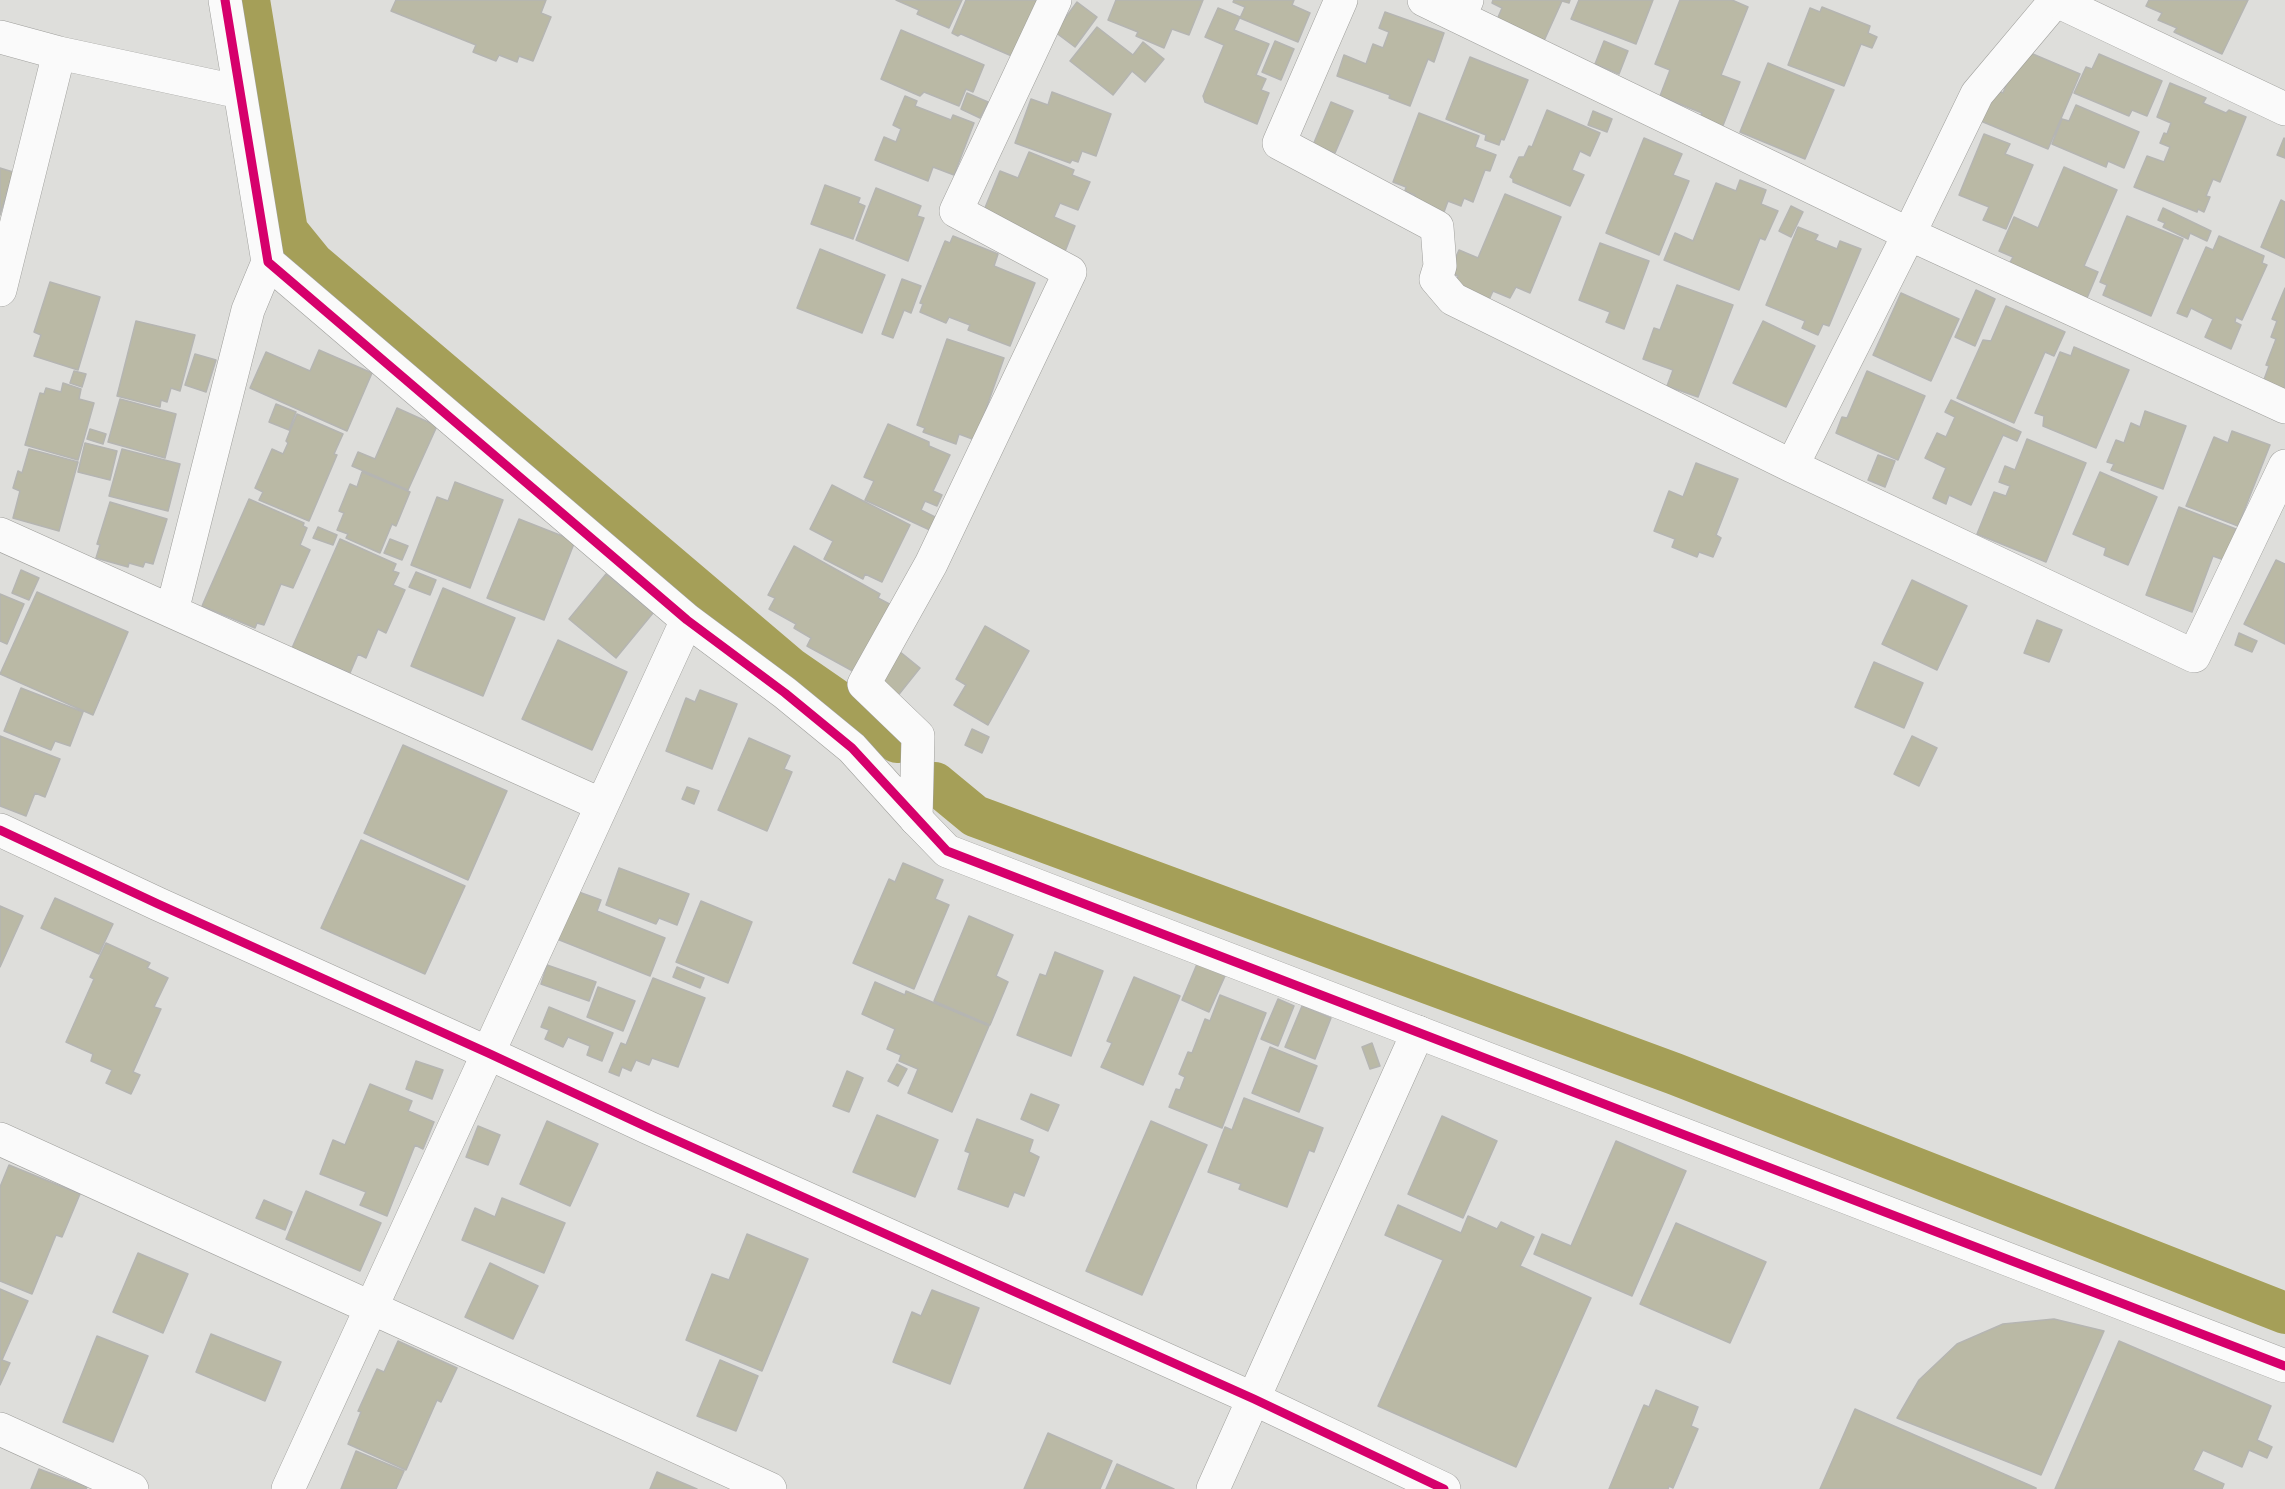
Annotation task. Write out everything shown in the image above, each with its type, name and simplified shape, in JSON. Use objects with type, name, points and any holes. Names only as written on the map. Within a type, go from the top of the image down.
[{"type":"street","points":[[172,611],[248,310],[268,262],[225,0]]},
{"type":"street","points":[[916,819],[918,736],[864,684],[931,564],[1070,272],[956,211],[1055,0]]},
{"type":"street","points":[[1341,0],[1279,143],[1437,227],[1440,266],[1436,279],[1454,299],[1792,466],[2194,656],[2285,466]]},
{"type":"street","points":[[1424,0],[1463,8],[1909,234],[2285,407]]},
{"type":"street","points":[[1792,466],[1977,94],[2056,0],[2285,109]]},
{"type":"street","points":[[0,37],[59,53],[240,92]]},
{"type":"street","points":[[0,290],[59,53]]},
{"type":"street","points":[[268,262],[687,620],[785,693],[852,748],[947,851],[2285,1366]]},
{"type":"street","points":[[0,534],[602,805]]},
{"type":"street","points":[[288,1489],[687,620]]},
{"type":"street","points":[[0,830],[660,1133],[1254,1399],[1444,1489]]},
{"type":"street","points":[[1213,1489],[1418,1032]]},
{"type":"street","points":[[0,1139],[770,1489]]},
{"type":"street","points":[[0,1429],[132,1489]]},
{"type":"building","points":[[396,0],[546,0],[541,13],[551,17],[533,61],[519,56],[517,62],[499,55],[496,61],[473,52],[476,45],[391,11]]},
{"type":"building","points":[[896,0],[962,0],[949,28],[917,14],[919,10]]},
{"type":"building","points":[[966,0],[1039,0],[1014,57],[961,34],[958,36],[952,33]]},
{"type":"building","points":[[1116,0],[1203,0],[1189,35],[1172,29],[1164,48],[1136,36],[1138,32],[1108,20]]},
{"type":"building","points":[[1234,0],[1294,0],[1292,5],[1310,13],[1298,42],[1240,18],[1245,7],[1233,2]]},
{"type":"building","points":[[1493,0],[1570,0],[1569,3],[1562,1],[1543,43],[1496,22],[1502,8],[1492,3]]},
{"type":"building","points":[[1579,0],[1653,0],[1636,44],[1571,19]]},
{"type":"building","points":[[1680,0],[1732,0],[1748,7],[1721,75],[1740,82],[1722,128],[1699,119],[1702,113],[1660,96],[1670,70],[1655,64]]},
{"type":"building","points":[[2149,0],[2248,0],[2222,54],[2174,32],[2177,28],[2158,20],[2162,13],[2146,6]]},
{"type":"building","points":[[1077,2],[1097,17],[1075,47],[1055,32]]},
{"type":"building","points":[[1822,7],[1870,26],[1868,33],[1877,37],[1872,48],[1861,44],[1844,86],[1788,65],[1810,8],[1820,12]]},
{"type":"building","points":[[1218,8],[1240,17],[1234,30],[1269,44],[1256,75],[1266,79],[1261,90],[1269,93],[1257,124],[1205,102],[1203,96],[1224,45],[1205,37]]},
{"type":"building","points":[[1385,12],[1444,33],[1434,62],[1428,59],[1410,106],[1389,98],[1390,95],[1337,76],[1344,55],[1366,64],[1373,44],[1383,48],[1389,32],[1379,28]]},
{"type":"building","points":[[1097,27],[1133,55],[1143,42],[1164,59],[1145,82],[1132,71],[1113,95],[1070,61]]},
{"type":"building","points":[[901,30],[984,65],[973,92],[966,89],[959,106],[924,92],[920,96],[881,79]]},
{"type":"building","points":[[1275,41],[1294,49],[1281,80],[1262,72]]},
{"type":"building","points":[[1604,41],[1628,51],[1619,74],[1595,64]]},
{"type":"building","points":[[2021,49],[2080,74],[2048,149],[1976,119],[1989,87],[2003,93]]},
{"type":"building","points":[[2099,54],[2162,81],[2147,116],[2132,110],[2129,116],[2074,93],[2086,67],[2092,69]]},
{"type":"building","points":[[1470,57],[1528,80],[1504,140],[1501,139],[1499,145],[1485,140],[1486,135],[1446,119]]},
{"type":"building","points":[[1768,63],[1834,90],[1805,159],[1740,132]]},
{"type":"building","points":[[2170,83],[2206,98],[2203,103],[2226,113],[2229,110],[2246,117],[2220,182],[2213,179],[2206,196],[2210,197],[2204,212],[2198,209],[2197,212],[2134,187],[2147,156],[2164,162],[2170,147],[2160,143],[2171,123],[2157,117]]},
{"type":"building","points":[[1052,92],[1111,114],[1096,156],[1082,151],[1078,162],[1072,160],[1070,163],[1015,143],[1031,99],[1048,105]]},
{"type":"building","points":[[967,93],[988,102],[980,118],[961,109]]},
{"type":"building","points":[[905,96],[917,101],[915,106],[951,120],[953,115],[974,123],[954,175],[933,167],[928,181],[875,160],[884,137],[896,142],[901,129],[893,125]]},
{"type":"building","points":[[1331,102],[1353,111],[1335,153],[1313,145]]},
{"type":"building","points":[[2076,105],[2139,132],[2124,168],[2108,161],[2106,167],[2052,144],[2062,119],[2069,121]]},
{"type":"building","points":[[1547,110],[1600,133],[1590,156],[1580,151],[1572,170],[1584,175],[1570,206],[1513,182],[1510,177],[1519,157],[1524,157],[1529,146],[1532,147]]},
{"type":"building","points":[[1593,111],[1612,119],[1607,132],[1588,125]]},
{"type":"building","points":[[1419,113],[1479,136],[1475,147],[1496,155],[1490,171],[1485,170],[1473,202],[1464,198],[1461,206],[1448,201],[1444,212],[1413,200],[1415,195],[1405,191],[1406,187],[1393,182]]},
{"type":"building","points":[[1984,134],[2010,144],[2005,154],[2033,165],[2006,229],[1983,220],[1989,207],[1959,195]]},
{"type":"building","points":[[1644,138],[1682,154],[1673,175],[1689,181],[1659,255],[1606,233]]},
{"type":"building","points":[[2285,139],[2285,158],[2277,155]]},
{"type":"building","points":[[1029,152],[1074,170],[1072,175],[1090,182],[1078,210],[1060,203],[1054,217],[1075,226],[1064,254],[980,220],[1000,171],[1018,178]]},
{"type":"building","points":[[2064,167],[2117,190],[2084,266],[2098,272],[2087,298],[2009,264],[2013,257],[1999,251],[2014,217],[2038,228]]},
{"type":"building","points":[[0,168],[13,172],[0,215]]},
{"type":"building","points":[[1740,180],[1766,190],[1761,204],[1778,211],[1765,240],[1760,238],[1739,290],[1664,260],[1675,233],[1693,241],[1716,183],[1736,191]]},
{"type":"building","points":[[825,185],[860,198],[858,203],[865,206],[853,239],[811,224]]},
{"type":"building","points":[[876,188],[921,206],[917,216],[924,218],[908,261],[856,240]]},
{"type":"building","points":[[1505,194],[1561,217],[1530,293],[1516,287],[1510,298],[1493,291],[1488,302],[1453,287],[1458,276],[1449,272],[1459,250],[1478,258]]},
{"type":"building","points":[[2281,200],[2285,202],[2285,258],[2261,247]]},
{"type":"building","points":[[1791,206],[1803,212],[1791,237],[1779,231]]},
{"type":"building","points":[[2163,208],[2211,231],[2207,241],[2190,233],[2188,239],[2163,227],[2165,223],[2158,220]]},
{"type":"building","points":[[2127,216],[2183,239],[2151,316],[2103,295],[2107,285],[2100,282]]},
{"type":"building","points":[[1798,227],[1818,235],[1815,240],[1837,249],[1840,241],[1861,249],[1829,326],[1823,324],[1818,335],[1802,328],[1805,321],[1766,305]]},
{"type":"building","points":[[953,236],[998,254],[994,266],[1035,283],[1010,346],[968,330],[970,325],[949,317],[946,323],[920,312],[923,304],[920,303],[945,241],[950,243]]},
{"type":"building","points":[[2219,236],[2264,256],[2262,263],[2267,265],[2242,320],[2236,317],[2235,322],[2241,325],[2231,349],[2205,337],[2213,319],[2191,308],[2187,317],[2177,313],[2206,247],[2213,250]]},
{"type":"building","points":[[1600,243],[1649,261],[1624,329],[1606,322],[1610,312],[1579,300]]},
{"type":"building","points":[[820,249],[885,275],[862,333],[797,308]]},
{"type":"building","points":[[902,279],[921,286],[911,313],[904,310],[893,338],[882,334]]},
{"type":"building","points":[[50,282],[100,297],[78,370],[34,356],[41,335],[34,332]]},
{"type":"building","points":[[1677,285],[1733,305],[1698,397],[1667,386],[1673,370],[1643,359],[1654,328],[1660,330]]},
{"type":"building","points":[[2285,288],[2285,394],[2262,385],[2269,366],[2266,365],[2276,339],[2271,337],[2277,321],[2272,319]]},
{"type":"building","points":[[1976,290],[1995,299],[1975,346],[1955,337]]},
{"type":"building","points":[[1901,293],[1959,319],[1931,381],[1873,355]]},
{"type":"building","points":[[2006,306],[2065,332],[2054,356],[2045,352],[2014,423],[1957,398],[1983,340],[1991,341]]},
{"type":"building","points":[[136,321],[195,335],[180,391],[171,388],[167,402],[161,400],[160,407],[117,396]]},
{"type":"building","points":[[1763,321],[1815,346],[1786,407],[1733,383]]},
{"type":"building","points":[[947,339],[1004,358],[975,440],[959,434],[956,444],[923,432],[925,428],[917,425]]},
{"type":"building","points":[[2074,347],[2129,370],[2096,448],[2043,426],[2044,416],[2035,413],[2060,352],[2071,356]]},
{"type":"building","points":[[319,350],[372,373],[347,431],[250,388],[266,352],[310,371]]},
{"type":"building","points":[[195,354],[216,360],[206,392],[185,385]]},
{"type":"building","points":[[74,371],[86,374],[82,387],[70,383]]},
{"type":"building","points":[[1867,371],[1925,396],[1898,460],[1836,433],[1842,417],[1847,418]]},
{"type":"building","points":[[63,383],[81,389],[79,399],[94,403],[78,460],[25,445],[40,393],[44,394],[46,388],[61,392]]},
{"type":"building","points":[[120,399],[176,414],[165,458],[108,442]]},
{"type":"building","points":[[1951,400],[2021,432],[2017,441],[2003,435],[1971,505],[1949,495],[1946,504],[1933,498],[1946,468],[1925,458],[1937,433],[1946,437],[1955,417],[1945,412]]},
{"type":"building","points":[[276,404],[296,412],[289,430],[269,422]]},
{"type":"building","points":[[397,408],[437,426],[408,490],[352,466],[358,452],[375,459]]},
{"type":"building","points":[[2145,411],[2186,426],[2163,489],[2111,470],[2114,464],[2107,462],[2116,440],[2124,443],[2131,423],[2140,427]]},
{"type":"building","points":[[297,414],[343,434],[334,454],[337,455],[309,521],[259,500],[263,492],[255,488],[272,449],[283,454]]},
{"type":"building","points":[[888,424],[929,442],[929,446],[950,455],[933,491],[942,495],[937,506],[925,501],[921,510],[937,518],[932,531],[865,500],[874,481],[864,477]]},
{"type":"building","points":[[90,429],[106,434],[103,444],[87,439]]},
{"type":"building","points":[[2232,431],[2270,445],[2238,526],[2186,506],[2214,437],[2228,443]]},
{"type":"building","points":[[2027,439],[2086,463],[2046,562],[1977,534],[1994,492],[2006,496],[2010,486],[1999,482],[2005,466],[2015,470]]},
{"type":"building","points":[[85,443],[117,451],[110,480],[78,472]]},
{"type":"building","points":[[29,449],[78,462],[59,531],[13,518],[20,491],[13,488],[18,471],[22,473]]},
{"type":"building","points":[[122,449],[180,464],[168,511],[109,496]]},
{"type":"building","points":[[1878,455],[1895,461],[1885,487],[1868,480]]},
{"type":"building","points":[[1696,463],[1738,479],[1716,535],[1721,538],[1713,557],[1699,552],[1697,557],[1672,547],[1675,539],[1654,531],[1669,491],[1683,497]]},
{"type":"building","points":[[362,472],[410,492],[396,526],[392,524],[380,553],[346,538],[348,534],[337,530],[344,513],[339,511],[350,484],[357,487]]},
{"type":"building","points":[[2100,472],[2157,497],[2128,565],[2104,555],[2106,548],[2073,534]]},
{"type":"building","points":[[455,482],[503,500],[470,588],[411,565],[437,497],[448,501]]},
{"type":"building","points":[[832,485],[910,525],[882,582],[865,574],[863,579],[824,559],[833,541],[810,529]]},
{"type":"building","points":[[249,499],[304,523],[303,526],[307,528],[300,545],[310,550],[293,588],[281,584],[264,625],[257,623],[255,628],[202,606]]},
{"type":"building","points":[[110,502],[167,519],[153,564],[145,562],[143,567],[129,563],[128,567],[96,558],[100,545],[97,544]]},
{"type":"building","points":[[2179,507],[2236,529],[2224,560],[2213,556],[2192,612],[2146,595]]},
{"type":"building","points":[[519,519],[575,541],[544,620],[487,598]]},
{"type":"building","points":[[318,527],[337,535],[333,545],[313,538]]},
{"type":"building","points":[[340,539],[396,564],[393,571],[399,573],[393,585],[405,590],[386,633],[378,629],[366,658],[358,654],[350,673],[292,648]]},
{"type":"building","points":[[390,539],[408,546],[402,560],[384,553]]},
{"type":"building","points":[[794,546],[880,594],[878,598],[897,608],[860,675],[807,646],[811,638],[794,628],[796,624],[769,609],[775,598],[768,595]]},
{"type":"building","points":[[2276,560],[2285,564],[2285,644],[2244,624]]},
{"type":"building","points":[[21,570],[39,578],[29,600],[12,593]]},
{"type":"building","points":[[416,572],[436,580],[430,595],[409,587]]},
{"type":"building","points":[[606,574],[653,613],[616,658],[569,619]]},
{"type":"building","points":[[1912,580],[1967,606],[1937,670],[1882,644]]},
{"type":"building","points":[[443,588],[515,618],[483,696],[411,666]]},
{"type":"building","points":[[37,592],[128,632],[93,715],[0,674]]},
{"type":"building","points":[[0,594],[24,604],[7,644],[0,641]]},
{"type":"building","points":[[2037,620],[2062,630],[2049,662],[2024,653]]},
{"type":"building","points":[[985,626],[1029,651],[988,725],[954,705],[966,685],[956,679]]},
{"type":"building","points":[[2239,633],[2257,641],[2252,652],[2235,645]]},
{"type":"building","points":[[558,640],[627,672],[592,750],[522,719]]},
{"type":"building","points":[[899,651],[920,668],[896,698],[874,680]]},
{"type":"building","points":[[1874,662],[1923,683],[1904,728],[1855,707]]},
{"type":"building","points":[[21,688],[83,712],[70,746],[55,741],[51,750],[4,731]]},
{"type":"building","points":[[700,690],[737,704],[712,769],[666,751],[686,698],[695,702]]},
{"type":"building","points":[[972,729],[989,737],[982,753],[965,745]]},
{"type":"building","points":[[0,736],[60,759],[45,797],[35,793],[26,816],[0,806]]},
{"type":"building","points":[[1912,736],[1937,748],[1919,786],[1894,774]]},
{"type":"building","points":[[749,738],[790,756],[784,769],[792,772],[767,831],[718,810]]},
{"type":"building","points":[[403,745],[507,791],[468,880],[364,833]]},
{"type":"building","points":[[687,787],[699,791],[694,804],[682,799]]},
{"type":"building","points":[[361,840],[465,886],[425,974],[321,928]]},
{"type":"building","points":[[903,863],[943,880],[935,899],[949,905],[914,989],[853,963],[889,879],[895,882]]},
{"type":"building","points":[[619,868],[689,894],[677,925],[659,918],[656,924],[606,905]]},
{"type":"building","points":[[576,891],[601,900],[597,911],[665,938],[650,976],[557,939]]},
{"type":"building","points":[[55,898],[113,924],[99,954],[41,928]]},
{"type":"building","points":[[701,901],[752,922],[728,983],[676,962]]},
{"type":"building","points":[[0,906],[23,916],[0,967]]},
{"type":"building","points":[[969,916],[1013,935],[996,976],[1008,982],[990,1025],[934,1001]]},
{"type":"building","points":[[106,943],[150,963],[147,968],[168,978],[154,1007],[161,1009],[133,1072],[140,1075],[131,1094],[106,1083],[112,1070],[91,1061],[93,1054],[66,1042],[94,979],[90,977]]},
{"type":"building","points":[[1055,952],[1103,971],[1071,1056],[1017,1035],[1040,974],[1046,976]]},
{"type":"building","points":[[1197,964],[1225,976],[1209,1012],[1182,1000]]},
{"type":"building","points":[[547,965],[596,982],[589,1001],[541,984]]},
{"type":"building","points":[[677,967],[704,978],[700,988],[673,977]]},
{"type":"building","points":[[1134,977],[1180,996],[1143,1085],[1101,1067],[1112,1043],[1107,1041]]},
{"type":"building","points":[[653,978],[705,998],[678,1067],[652,1058],[649,1065],[636,1060],[631,1071],[622,1067],[619,1076],[609,1072],[621,1043],[626,1045]]},
{"type":"building","points":[[875,982],[905,995],[906,991],[989,1026],[952,1112],[908,1093],[918,1069],[899,1061],[901,1055],[887,1049],[895,1029],[862,1014]]},
{"type":"building","points":[[598,987],[635,1001],[623,1031],[587,1017]]},
{"type":"building","points":[[1220,995],[1266,1013],[1222,1128],[1169,1107],[1176,1089],[1180,1090],[1185,1077],[1179,1074],[1188,1052],[1192,1053],[1205,1019],[1210,1021]]},
{"type":"building","points":[[1278,999],[1294,1006],[1278,1046],[1261,1039]]},
{"type":"building","points":[[1302,1006],[1331,1018],[1315,1059],[1285,1047]]},
{"type":"building","points":[[549,1007],[613,1033],[602,1061],[587,1055],[590,1046],[568,1037],[563,1047],[545,1039],[549,1030],[541,1027]]},
{"type":"building","points":[[1372,1043],[1380,1066],[1370,1069],[1362,1047]]},
{"type":"building","points":[[1270,1047],[1317,1066],[1299,1112],[1252,1093]]},
{"type":"building","points":[[416,1061],[443,1070],[432,1099],[406,1089]]},
{"type":"building","points":[[897,1064],[907,1069],[898,1086],[888,1081]]},
{"type":"building","points":[[847,1071],[863,1078],[849,1112],[833,1106]]},
{"type":"building","points":[[370,1084],[412,1101],[408,1111],[434,1122],[423,1149],[415,1145],[387,1216],[360,1205],[366,1192],[320,1174],[333,1140],[345,1145]]},
{"type":"building","points":[[1031,1094],[1059,1105],[1048,1131],[1021,1119]]},
{"type":"building","points":[[1244,1098],[1323,1128],[1314,1152],[1309,1150],[1287,1207],[1239,1189],[1241,1184],[1208,1172],[1225,1127],[1232,1130]]},
{"type":"building","points":[[877,1115],[938,1140],[915,1197],[853,1172]]},
{"type":"building","points":[[1442,1116],[1497,1141],[1463,1218],[1408,1194]]},
{"type":"building","points":[[977,1119],[1033,1140],[1029,1152],[1039,1157],[1024,1196],[1014,1192],[1008,1207],[958,1189],[970,1153],[965,1151]]},
{"type":"building","points":[[547,1121],[598,1144],[570,1206],[520,1184]]},
{"type":"building","points":[[1151,1121],[1207,1145],[1142,1295],[1086,1271]]},
{"type":"building","points":[[478,1126],[500,1135],[488,1165],[466,1157]]},
{"type":"building","points":[[1616,1141],[1686,1171],[1632,1296],[1534,1254],[1542,1234],[1571,1246]]},
{"type":"building","points":[[9,1165],[80,1194],[62,1237],[56,1235],[32,1294],[0,1281],[0,1187]]},
{"type":"building","points":[[306,1191],[381,1223],[360,1271],[286,1239]]},
{"type":"building","points":[[502,1198],[565,1223],[544,1273],[462,1240],[475,1208],[495,1217]]},
{"type":"building","points":[[264,1200],[292,1212],[285,1230],[256,1218]]},
{"type":"building","points":[[1398,1205],[1461,1233],[1468,1216],[1497,1229],[1501,1222],[1534,1237],[1520,1266],[1591,1298],[1516,1467],[1378,1406],[1443,1260],[1385,1235]]},
{"type":"building","points":[[1676,1223],[1766,1262],[1730,1343],[1640,1304]]},
{"type":"building","points":[[747,1234],[808,1259],[762,1371],[686,1340],[712,1274],[729,1280]]},
{"type":"building","points":[[138,1253],[188,1274],[163,1333],[113,1312]]},
{"type":"building","points":[[490,1263],[538,1286],[513,1339],[465,1317]]},
{"type":"building","points":[[0,1289],[28,1301],[2,1360],[10,1363],[0,1385]]},
{"type":"building","points":[[932,1290],[979,1308],[950,1384],[893,1362],[912,1312],[921,1316]]},
{"type":"building","points":[[2054,1319],[2104,1331],[2041,1475],[1897,1418],[1919,1380],[1957,1344],[2003,1324]]},
{"type":"building","points":[[211,1334],[281,1362],[265,1401],[196,1372]]},
{"type":"building","points":[[97,1336],[148,1356],[113,1442],[63,1422]]},
{"type":"building","points":[[398,1341],[457,1368],[441,1402],[437,1400],[406,1470],[348,1444],[361,1412],[358,1411],[377,1369],[384,1372]]},
{"type":"building","points":[[2119,1341],[2271,1406],[2257,1440],[2272,1447],[2267,1458],[2249,1450],[2242,1467],[2203,1450],[2193,1470],[2224,1484],[2222,1489],[2055,1489]]},
{"type":"building","points":[[720,1360],[758,1376],[736,1431],[697,1416]]},
{"type":"building","points":[[1656,1390],[1698,1407],[1691,1426],[1698,1429],[1673,1488],[1669,1486],[1668,1489],[1609,1489],[1644,1405],[1649,1407]]},
{"type":"building","points":[[1855,1409],[2036,1488],[2036,1489],[1820,1489]]},
{"type":"building","points":[[1048,1433],[1112,1461],[1100,1489],[1024,1489]]},
{"type":"building","points":[[356,1451],[404,1471],[396,1489],[341,1489]]},
{"type":"building","points":[[1117,1464],[1174,1489],[1106,1489]]},
{"type":"building","points":[[39,1469],[87,1487],[86,1489],[31,1489]]},
{"type":"building","points":[[657,1472],[697,1489],[650,1489]]},
{"type":"waterway","points":[[249,0],[287,231],[313,263],[790,668],[897,742]]},
{"type":"waterway","points":[[935,783],[975,816],[1675,1074],[2285,1313]]},
{"type":"cycle path","points":[[225,0],[268,262],[687,620],[785,693],[852,748],[947,851],[2285,1366]]},
{"type":"cycle path","points":[[0,830],[649,1128],[1254,1399],[1444,1489]]}]
